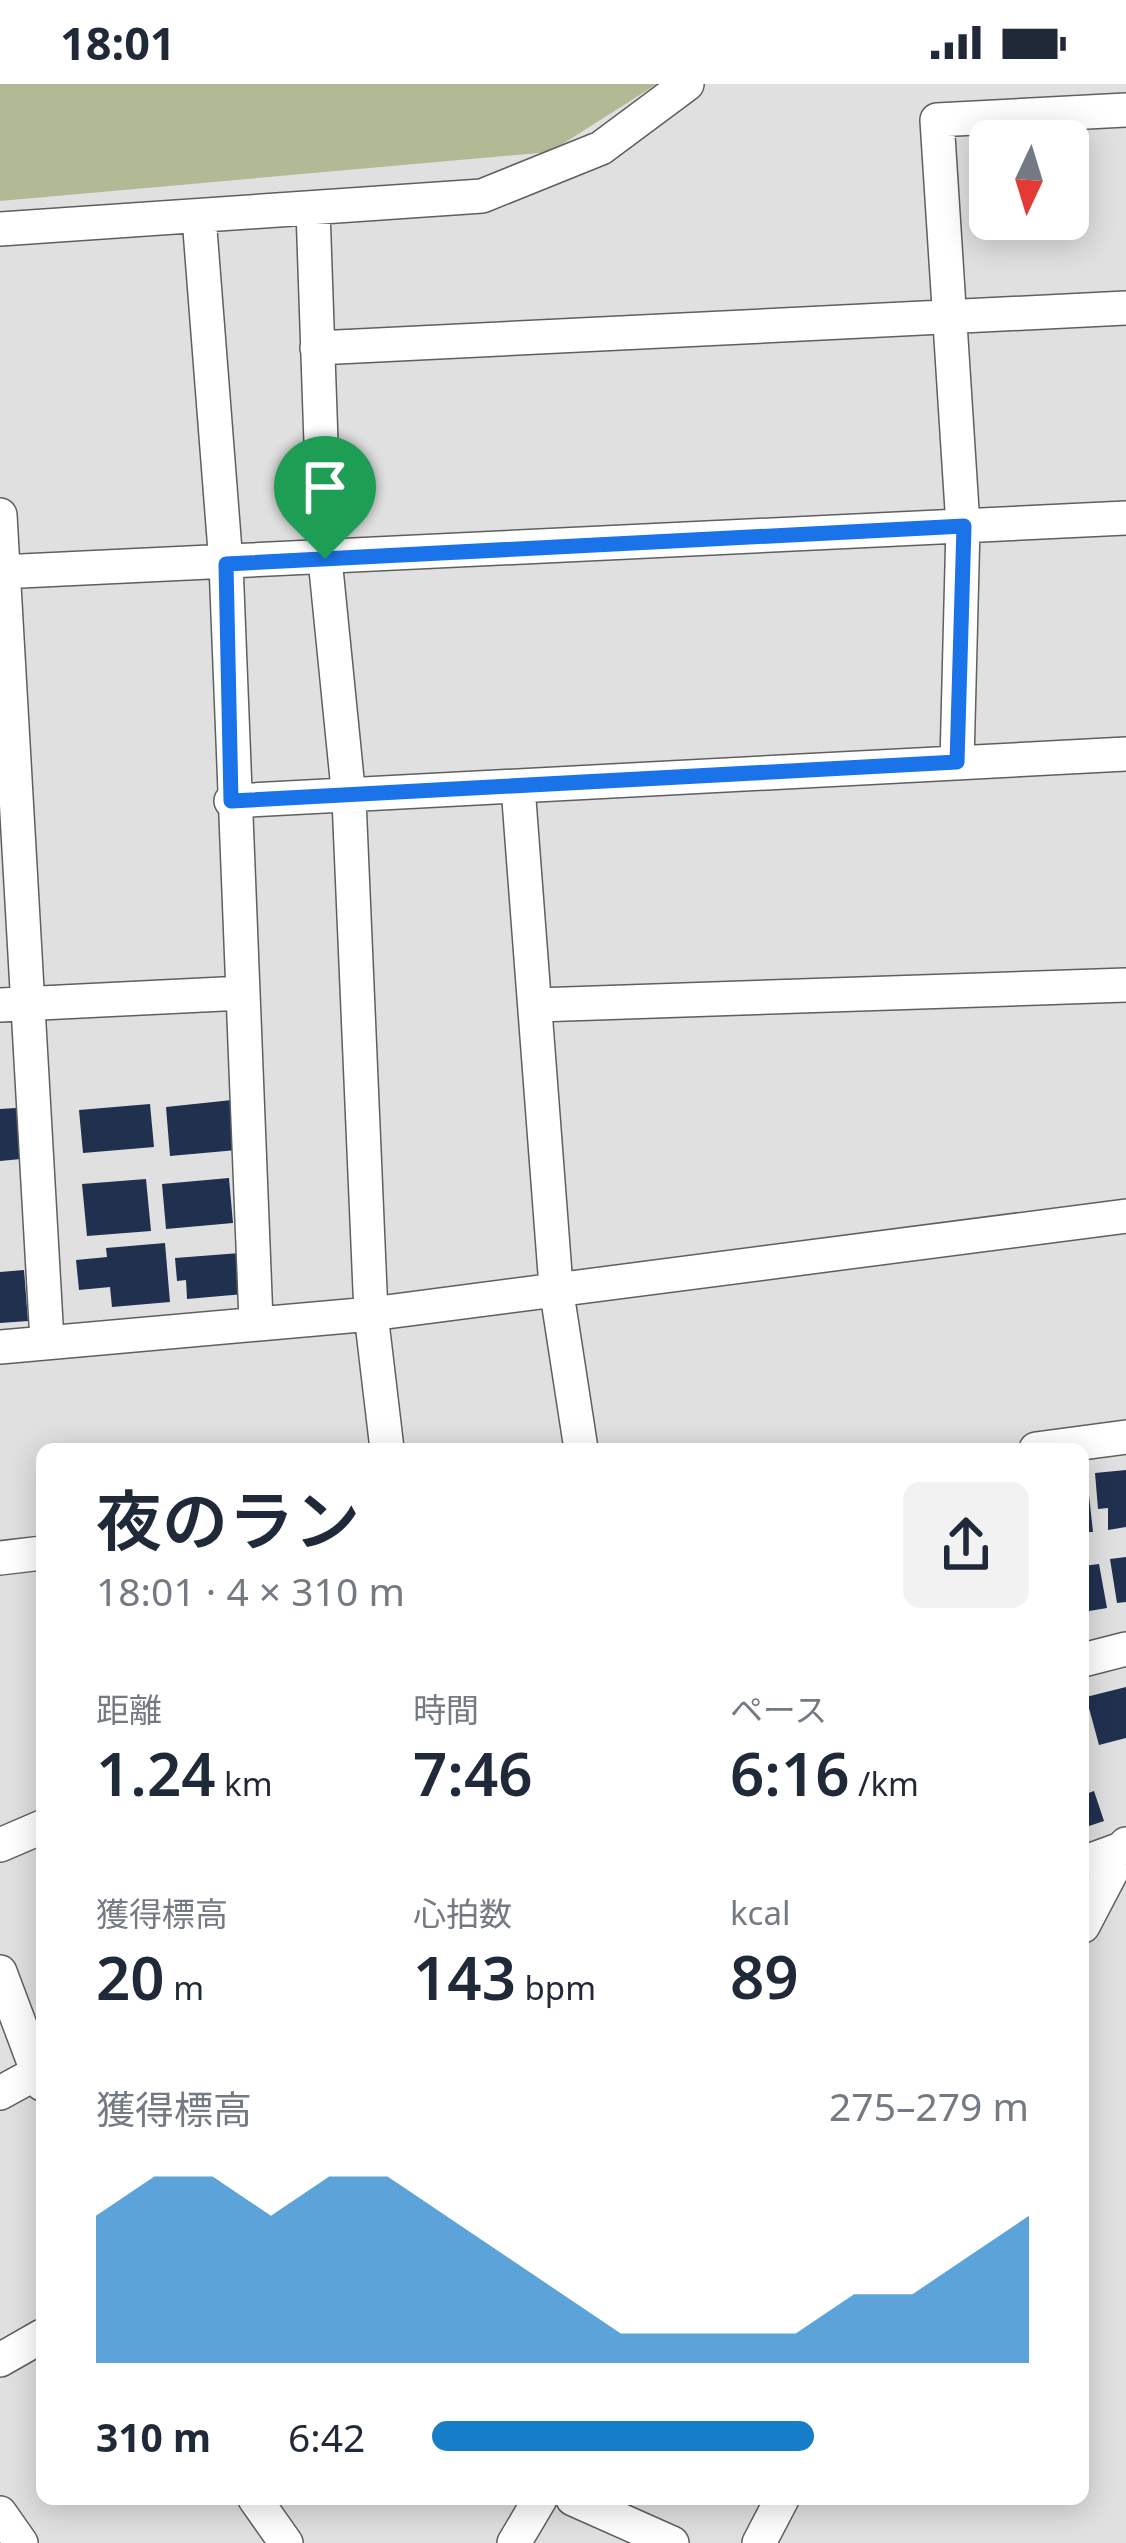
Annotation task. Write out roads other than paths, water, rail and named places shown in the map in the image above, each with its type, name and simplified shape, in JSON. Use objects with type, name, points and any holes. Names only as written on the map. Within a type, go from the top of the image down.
[{"type":"street","points":[[0,229],[482,196],[601,148],[687,84]]},
{"type":"street","points":[[957,762],[964,526],[937,119],[1126,110]]},
{"type":"street","points":[[313,210],[325,559],[349,799],[371,1314],[387,1443]]},
{"type":"street","points":[[199,218],[226,564],[231,801],[256,1321]]},
{"type":"street","points":[[317,348],[1126,308]]},
{"type":"street","points":[[0,515],[14,1004],[46,1341]]},
{"type":"street","points":[[1,572],[1126,518]]},
{"type":"street","points":[[231,801],[349,799],[1126,754]]},
{"type":"street","points":[[518,788],[556,1287],[580,1443]]},
{"type":"street","points":[[536,1005],[1126,985]]},
{"type":"street","points":[[14,1004],[243,993]]},
{"type":"street","points":[[0,1347],[371,1314],[1126,1216]]},
{"type":"street","points":[[1078,1443],[1126,1436]]},
{"type":"street","points":[[0,1558],[36,1554]]},
{"type":"street","points":[[1089,1658],[1126,1649]]},
{"type":"street","points":[[0,1845],[36,1830]]},
{"type":"street","points":[[1089,1860],[1125,1846]]},
{"type":"street","points":[[1089,1915],[1125,1846]]},
{"type":"street","points":[[0,1972],[36,2065]]},
{"type":"street","points":[[0,2093],[36,2077]]},
{"type":"street","points":[[0,2360],[36,2339]]},
{"type":"street","points":[[259,2505],[286,2543]]},
{"type":"street","points":[[514,2543],[536,2505]]},
{"type":"street","points":[[586,2505],[672,2543]]},
{"type":"street","points":[[759,2543],[779,2505]]},
{"type":"street","points":[[0,2513],[21,2543]]}]
